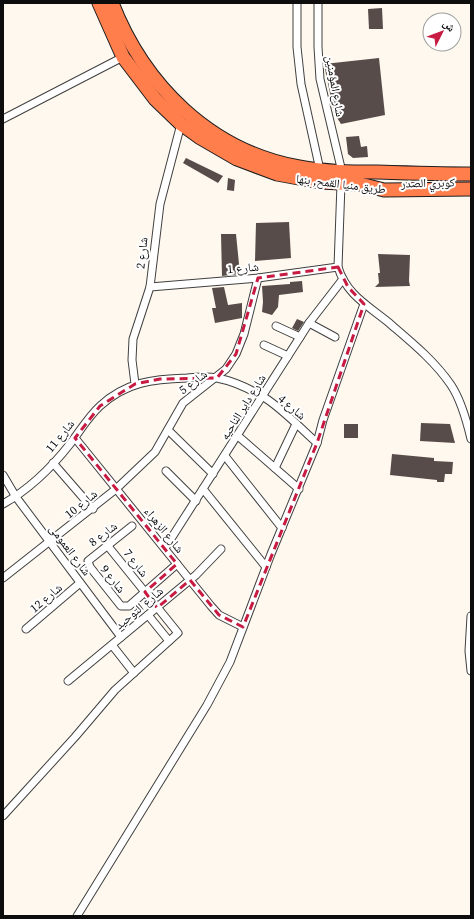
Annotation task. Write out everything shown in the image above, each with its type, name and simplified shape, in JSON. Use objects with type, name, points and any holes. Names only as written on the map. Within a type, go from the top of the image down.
[{"type":"highway","name":"طريق منيا القمح, بنها","points":[[99,3],[123,57],[155,99],[181,124],[217,149],[257,168],[298,179],[441,174],[468,178]]},
{"type":"highway","name":"طريق منيا القمح, بنها","points":[[112,3],[126,36],[150,74],[174,102],[197,121],[235,145],[255,154],[291,165],[320,170],[360,184],[384,190],[471,189]]},
{"type":"highway","name":"كوبري الصدر","points":[[360,184],[468,178]]},
{"type":"street","points":[[297,3],[301,84],[320,170]]},
{"type":"street","name":"شارع المؤمنين","points":[[318,3],[320,79],[341,178],[338,267]]},
{"type":"street","points":[[3,119],[123,57]]},
{"type":"street","name":"شارع 2","points":[[135,384],[132,360],[133,339],[150,287],[160,204],[181,124]]},
{"type":"street","points":[[338,267],[343,279],[352,293],[412,342],[435,365],[451,386],[471,439]]},
{"type":"street","name":"شارع 1","points":[[150,287],[258,278],[338,267]]},
{"type":"street","name":"شارع 5","points":[[116,489],[155,452],[183,403],[217,378],[236,354],[244,334],[258,278]]},
{"type":"street","name":"شارع داير الناحيه","points":[[165,548],[309,323],[343,279]]},
{"type":"street","points":[[77,916],[215,691],[230,662],[266,567],[317,443],[323,420],[364,304]]},
{"type":"street","points":[[309,323],[335,337]]},
{"type":"street","points":[[276,326],[300,337]]},
{"type":"street","points":[[264,345],[288,356]]},
{"type":"street","name":"شارع 4","points":[[135,384],[160,379],[217,378],[240,385],[263,397],[317,443]]},
{"type":"street","name":"شارع 11","points":[[3,504],[16,497],[53,462],[75,438],[100,406],[135,384]]},
{"type":"street","points":[[275,468],[296,424]]},
{"type":"street","points":[[168,430],[213,474]]},
{"type":"street","points":[[238,436],[298,489]]},
{"type":"street","name":"شارع الزهراء","points":[[75,438],[219,615],[244,627]]},
{"type":"street","points":[[225,456],[282,528]]},
{"type":"street","points":[[53,462],[93,509]]},
{"type":"street","points":[[166,471],[196,501]]},
{"type":"street","name":"شارع العمومى","points":[[3,475],[16,497],[121,637]]},
{"type":"street","name":"شارع 10","points":[[3,578],[93,509],[116,489]]},
{"type":"street","points":[[203,489],[266,567]]},
{"type":"street","name":"شارع 8","points":[[88,561],[132,526]]},
{"type":"street","name":"شارع 7","points":[[107,545],[178,633],[169,641]]},
{"type":"street","name":"شارع التوحيد","points":[[68,681],[190,580],[221,549]]},
{"type":"street","name":"شارع 9","points":[[88,561],[90,567],[124,607],[145,592]]},
{"type":"street","points":[[145,592],[177,564]]},
{"type":"street","name":"شارع 12","points":[[26,629],[80,583]]},
{"type":"street","points":[[3,816],[75,737],[115,690],[169,641],[148,615]]},
{"type":"street","points":[[470,668],[471,616]]},
{"type":"street","points":[[112,644],[134,673]]},
{"type":"highlighted area","points":[[338,267],[348,287],[364,304],[317,443],[243,627],[219,615],[190,580],[157,608],[145,592],[177,564],[75,438],[100,406],[135,384],[160,379],[217,378],[236,354],[258,278]]},
{"type":"building","points":[[382,8],[383,29],[369,29],[368,9]]},
{"type":"building","points":[[379,58],[385,115],[341,124],[334,113],[324,64]]},
{"type":"building","points":[[359,136],[361,147],[367,146],[368,157],[353,158],[348,154],[346,137]]},
{"type":"building","points":[[186,158],[223,176],[218,183],[183,163]]},
{"type":"building","points":[[228,178],[235,180],[234,191],[227,190]]},
{"type":"building","points":[[289,222],[291,258],[255,261],[256,223]]},
{"type":"building","points":[[221,234],[236,234],[240,274],[222,276]]},
{"type":"building","points":[[378,254],[410,255],[410,286],[375,287],[379,283],[378,273],[380,273]]},
{"type":"building","points":[[302,281],[303,292],[279,295],[278,307],[272,315],[262,312],[262,286],[290,284],[290,282]]},
{"type":"building","points":[[224,287],[228,305],[242,303],[242,318],[215,323],[212,308],[216,308],[212,288]]},
{"type":"building","points":[[297,319],[304,322],[298,331],[292,328]]},
{"type":"building","points":[[421,423],[450,424],[455,443],[420,441]]},
{"type":"building","points":[[344,424],[358,424],[358,438],[344,438]]},
{"type":"building","points":[[392,454],[434,458],[434,461],[453,462],[452,474],[445,474],[444,482],[390,475]]}]
